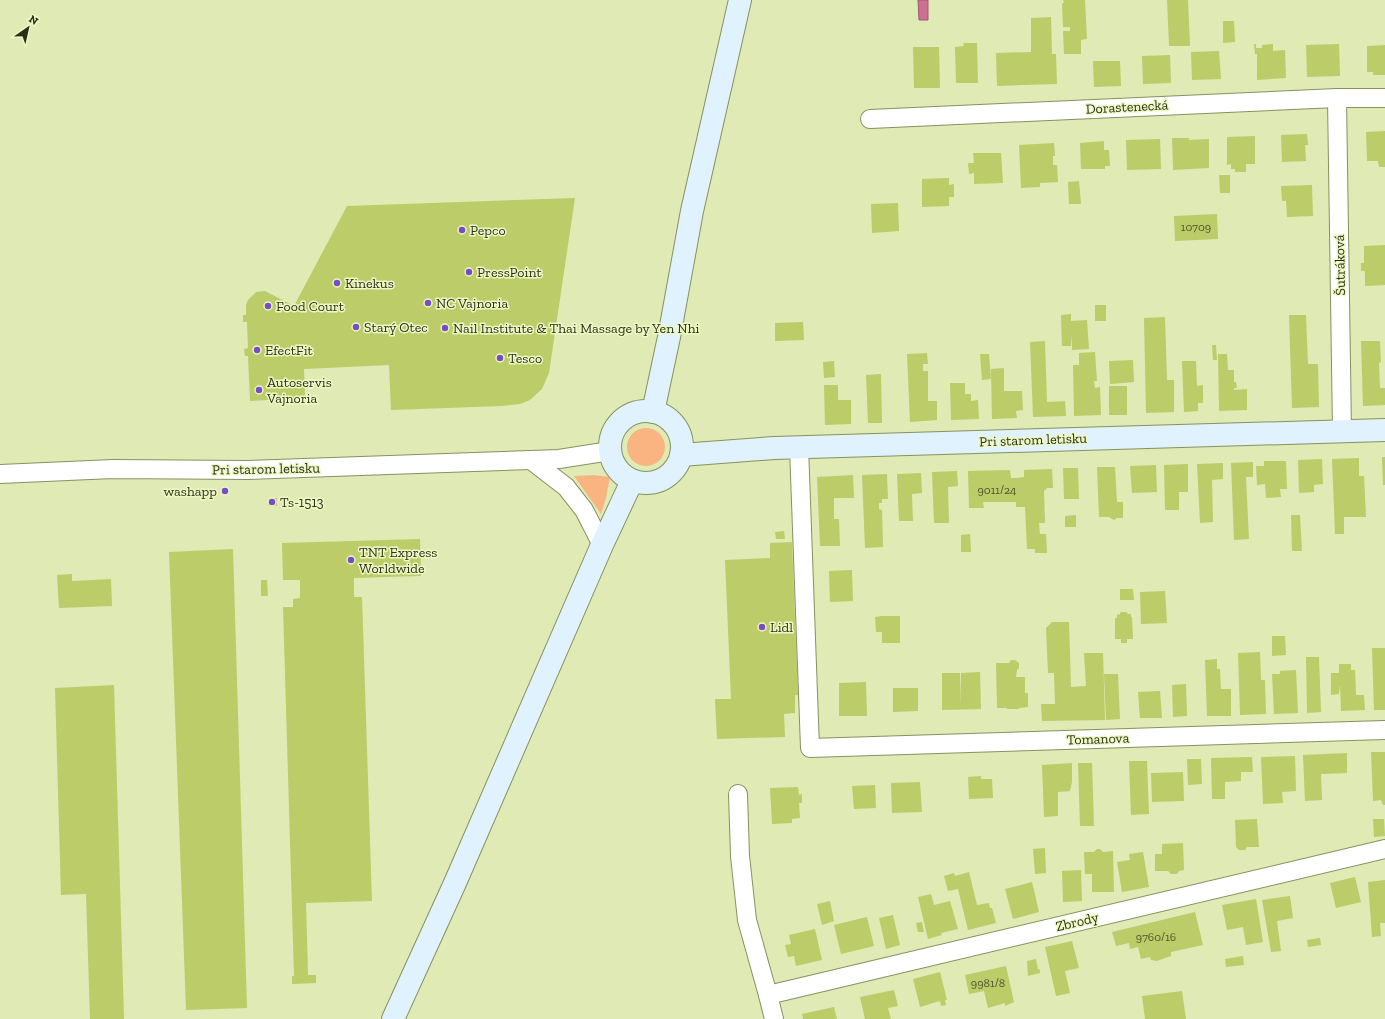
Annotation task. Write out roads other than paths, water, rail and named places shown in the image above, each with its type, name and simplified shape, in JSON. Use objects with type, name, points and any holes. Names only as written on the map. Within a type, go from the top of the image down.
[{"type":"main road","points":[[653,412],[669,337],[692,211],[740,0]]},
{"type":"main road","points":[[638,412],[653,412],[665,417],[675,426],[681,438],[682,446],[681,455],[675,470],[663,480],[647,484],[632,481],[620,472],[615,465],[610,451],[614,431],[624,419],[638,412]]},
{"type":"main road","name":"Pri starom letisku","points":[[681,455],[798,447],[1385,430]]},
{"type":"main road","points":[[393,1019],[455,883],[602,545],[632,481]]},
{"type":"street","name":"Dorastenecká","points":[[870,119],[1337,98],[1385,98]]},
{"type":"street","name":"Šutráková","points":[[1337,98],[1342,431]]},
{"type":"street","name":"Tomanova","points":[[798,447],[810,748],[1385,730]]},
{"type":"street","name":"Pri starom letisku","points":[[0,474],[113,469],[255,470],[559,459],[610,451]]},
{"type":"street","points":[[531,460],[566,486],[584,510],[602,545]]},
{"type":"street","points":[[738,794],[740,856],[747,920],[774,1019]]},
{"type":"street","name":"Zbrody","points":[[768,995],[1385,849]]},
{"type":"place","name":"Pepco","points":[[462,230]]},
{"type":"place","name":"PressPoint","points":[[469,272]]},
{"type":"place","name":"Kinekus","points":[[337,283]]},
{"type":"place","name":"NC Vajnoria","points":[[428,303]]},
{"type":"place","name":"Food Court","points":[[268,306]]},
{"type":"place","name":"Starý Otec","points":[[356,327]]},
{"type":"place","name":"Nail Institute & Thai Massage by Yen Nhi","points":[[445,328]]},
{"type":"place","name":"EfectFit","points":[[257,350]]},
{"type":"place","name":"Tesco","points":[[500,358]]},
{"type":"place","name":"Autoservis Vajnoria","points":[[259,390]]},
{"type":"place","name":"washapp","points":[[225,491]]},
{"type":"place","name":"Ts-1513","points":[[272,502]]},
{"type":"place","name":"TNT Express Worldwide","points":[[351,560]]},
{"type":"place","name":"Lidl","points":[[762,627]]}]
